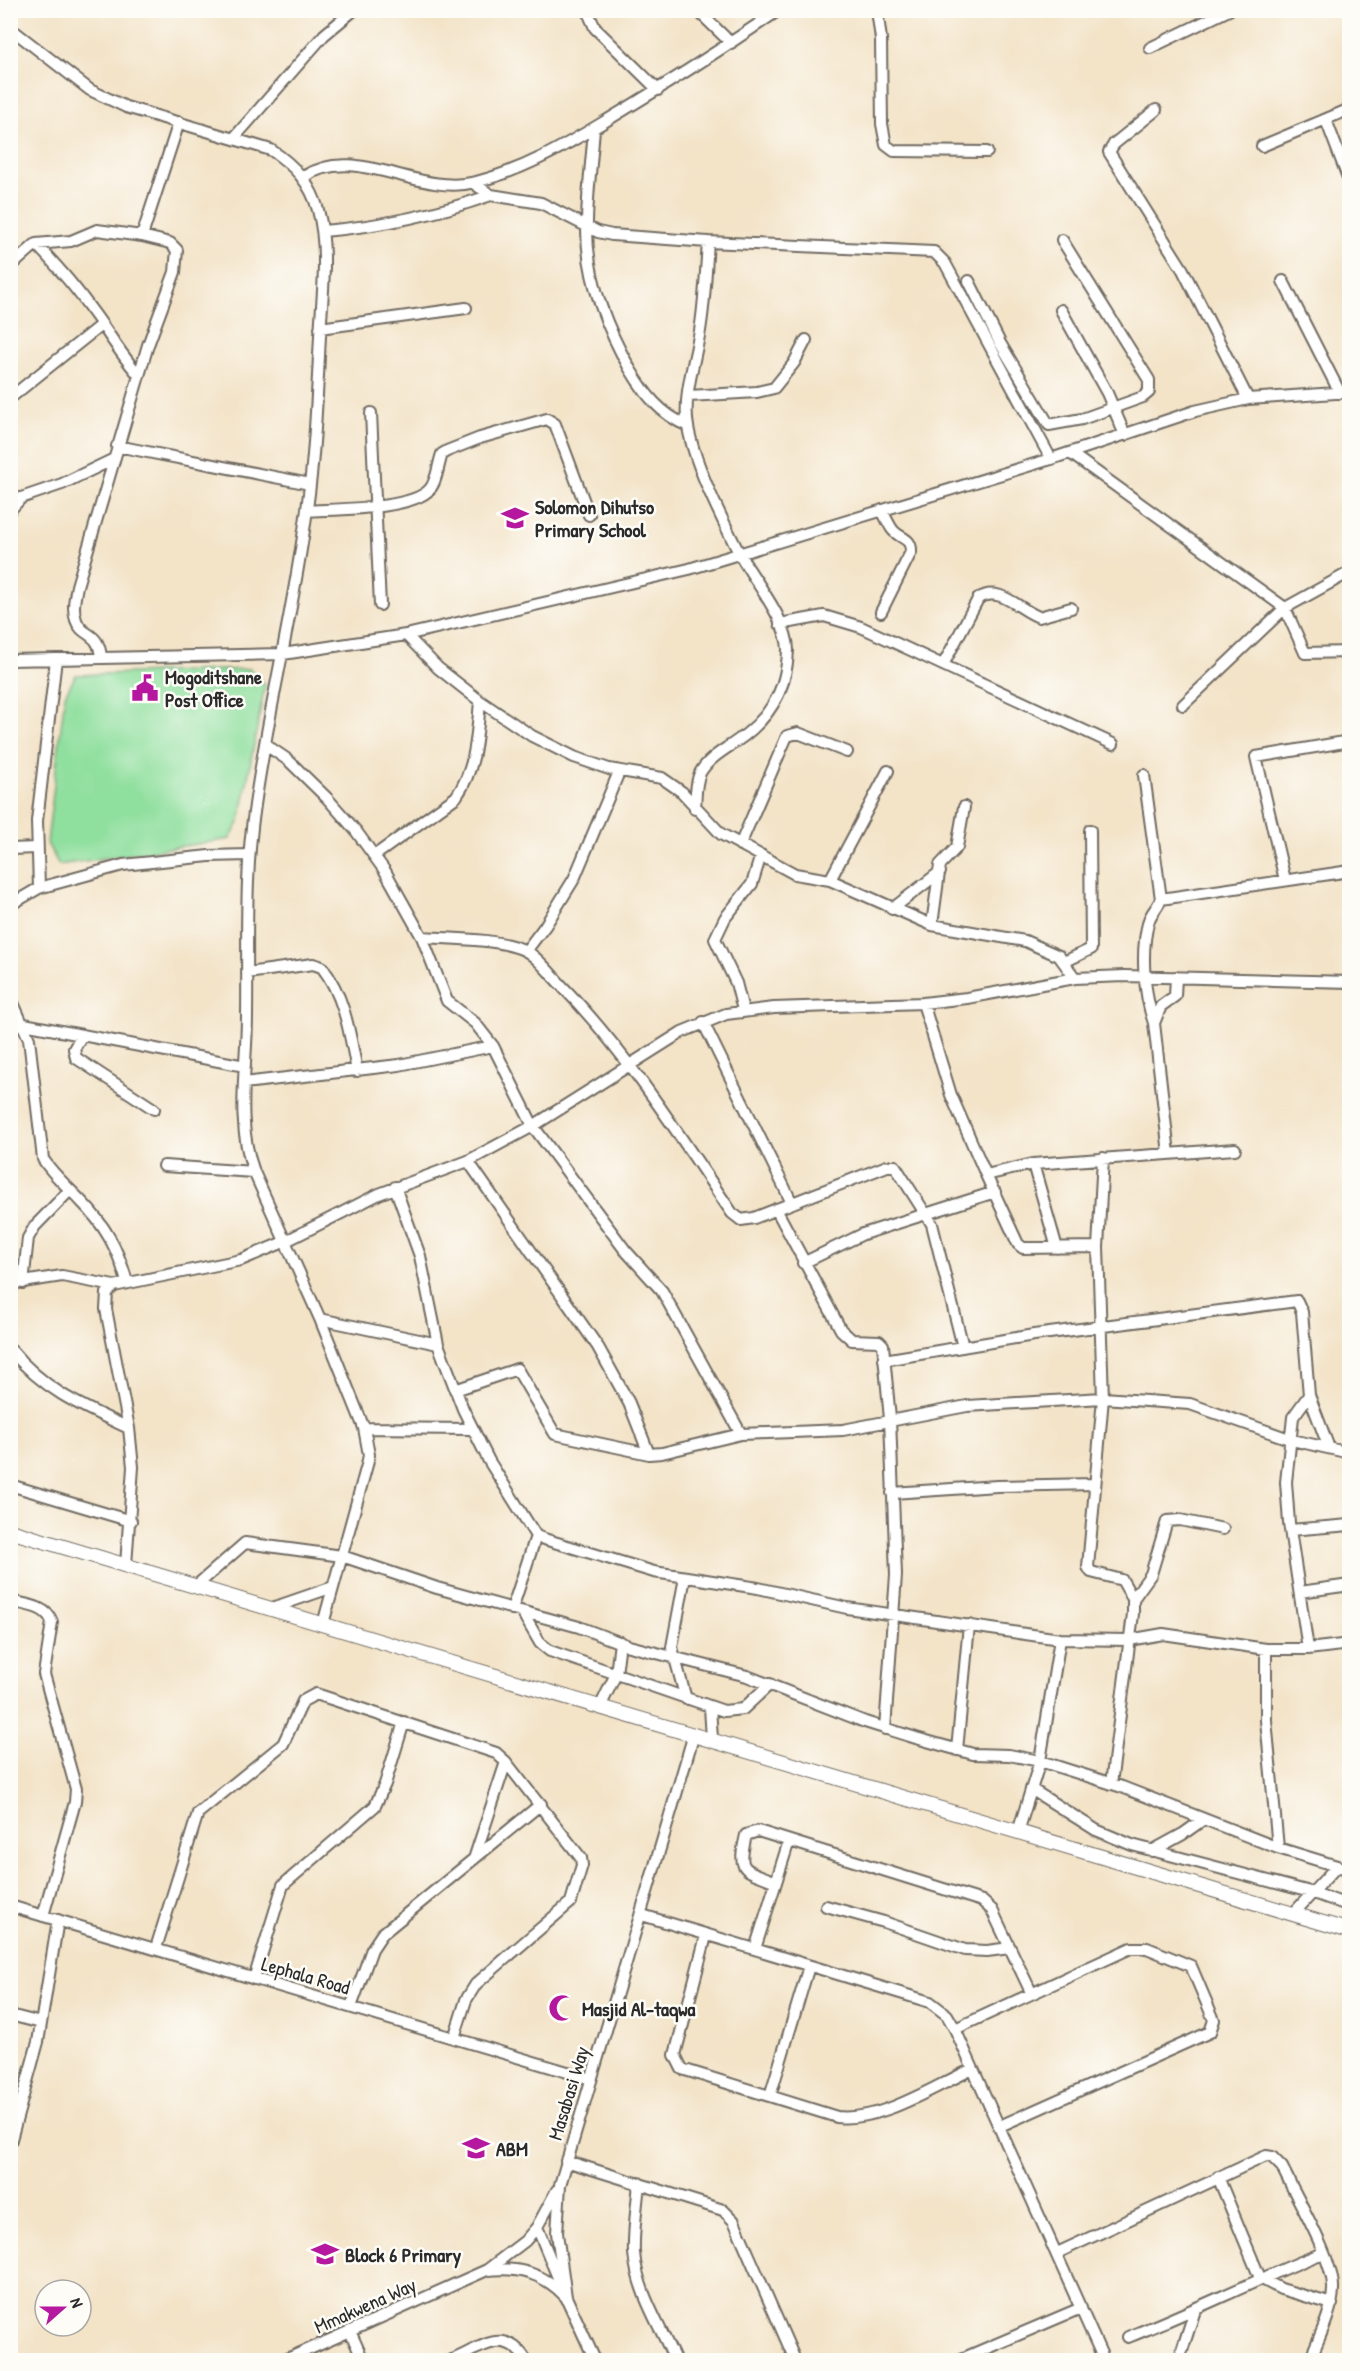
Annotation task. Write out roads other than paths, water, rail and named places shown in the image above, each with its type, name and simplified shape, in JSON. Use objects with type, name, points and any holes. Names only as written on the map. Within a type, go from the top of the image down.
[{"type":"main road","points":[[10,1531],[1350,1931]]},
{"type":"street","points":[[234,138],[324,35],[354,10]]},
{"type":"street","points":[[587,10],[595,28],[658,90]]},
{"type":"street","points":[[697,10],[730,43]]},
{"type":"street","points":[[303,177],[321,168],[342,164],[425,181],[473,183],[541,160],[658,90],[779,10]]},
{"type":"street","points":[[877,10],[881,39],[882,124],[886,145],[894,151],[987,152]]},
{"type":"street","points":[[1150,48],[1229,10]]},
{"type":"street","points":[[10,28],[90,90],[126,107],[271,150],[287,160],[303,177],[318,208],[323,231],[320,328],[307,511],[249,855],[243,1135],[254,1172],[320,1319],[364,1428],[369,1455],[323,1624]]},
{"type":"street","points":[[1262,146],[1350,109]]},
{"type":"street","points":[[1156,110],[1114,144],[1109,152],[1183,270],[1248,399]]},
{"type":"street","points":[[1326,120],[1350,183]]},
{"type":"street","points":[[142,236],[179,122]]},
{"type":"street","points":[[594,128],[587,226],[597,289],[612,338],[653,403],[674,420],[688,426]]},
{"type":"street","points":[[473,183],[491,195],[541,203],[587,226],[612,235],[708,242],[934,252],[945,263],[1051,459]]},
{"type":"street","points":[[323,231],[395,223],[438,213],[491,195]]},
{"type":"street","points":[[10,267],[36,244],[70,241],[97,230],[142,236],[170,243],[177,250],[177,260],[117,446],[77,586],[74,607],[79,626],[96,639],[101,658]]},
{"type":"street","points":[[969,281],[1000,342],[1049,425],[1082,418],[1143,397],[1149,392],[1149,380],[1062,240]]},
{"type":"street","points":[[695,809],[697,782],[704,767],[756,727],[774,707],[782,691],[788,646],[780,624],[739,553],[708,483],[688,426],[689,396],[701,323],[708,242]]},
{"type":"street","points":[[36,244],[61,270],[123,357],[139,375]]},
{"type":"street","points":[[10,660],[283,654],[406,634],[671,573],[1051,459],[1194,411],[1248,399],[1345,392],[1283,280]]},
{"type":"street","points":[[320,328],[466,308]]},
{"type":"street","points":[[1061,310],[1113,406],[1125,435]]},
{"type":"street","points":[[10,398],[101,325]]},
{"type":"street","points":[[689,396],[757,392],[774,388],[794,363],[806,340]]},
{"type":"street","points":[[371,413],[380,605]]},
{"type":"street","points":[[307,511],[376,505],[422,496],[432,487],[442,454],[480,438],[547,419],[555,424],[589,515]]},
{"type":"street","points":[[117,446],[310,484]]},
{"type":"street","points":[[1070,453],[1285,608],[1305,653],[1350,652]]},
{"type":"street","points":[[10,510],[21,498],[62,484],[114,459]]},
{"type":"street","points":[[881,612],[910,552],[911,545],[909,540],[893,530],[882,510]]},
{"type":"street","points":[[1183,705],[1285,608],[1350,572]]},
{"type":"street","points":[[943,665],[978,599],[986,593],[995,593],[1039,617],[1071,608]]},
{"type":"street","points":[[780,624],[808,618],[835,618],[1113,744]]},
{"type":"street","points":[[406,634],[438,668],[480,701],[552,747],[619,772],[662,778],[682,792],[695,809],[721,834],[795,874],[830,880],[932,925],[1025,941],[1059,956],[1075,978]]},
{"type":"street","points":[[39,888],[36,848],[56,659]]},
{"type":"street","points":[[374,856],[456,797],[465,784],[475,752],[480,701]]},
{"type":"street","points":[[740,845],[787,736],[798,733],[848,752]]},
{"type":"street","points":[[1285,880],[1256,757],[1350,741]]},
{"type":"street","points":[[266,745],[288,760],[327,798],[374,856],[422,937],[447,1000],[475,1023],[493,1046],[533,1126],[625,1250],[662,1291],[741,1434]]},
{"type":"street","points":[[830,880],[888,771]]},
{"type":"street","points":[[526,951],[545,926],[574,879],[619,772]]},
{"type":"street","points":[[1144,775],[1161,899],[1149,920],[1144,976],[1148,1005],[1154,1023],[1169,1154]]},
{"type":"street","points":[[932,925],[943,860],[957,847],[964,807]]},
{"type":"street","points":[[1064,962],[1091,949],[1093,915],[1090,830]]},
{"type":"street","points":[[10,849],[36,848]]},
{"type":"street","points":[[10,905],[39,888],[123,865],[209,856],[249,855]]},
{"type":"street","points":[[743,1010],[736,983],[716,939],[725,918],[752,884],[761,855]]},
{"type":"street","points":[[1161,899],[1350,871]]},
{"type":"street","points":[[892,909],[940,872]]},
{"type":"street","points":[[422,937],[488,943],[526,951],[590,1015],[630,1065],[737,1218],[746,1220],[891,1165],[895,1166],[934,1231],[948,1278],[963,1347]]},
{"type":"street","points":[[247,973],[313,964],[322,967],[329,976],[345,1014],[357,1071]]},
{"type":"street","points":[[126,1565],[131,1521],[133,1467],[129,1428],[106,1309],[107,1293],[114,1286],[222,1265],[284,1242],[395,1187],[468,1161],[533,1126],[703,1022],[743,1010],[923,1003],[967,998],[1075,978],[1144,976],[1350,982]]},
{"type":"street","points":[[1154,1023],[1161,1006],[1176,996],[1176,977]]},
{"type":"street","points":[[10,996],[24,1024],[33,1058],[43,1159],[50,1170],[111,1237],[127,1282]]},
{"type":"street","points":[[923,1003],[951,1095],[1018,1244],[1030,1249],[1098,1247]]},
{"type":"street","points":[[703,1022],[792,1203]]},
{"type":"street","points":[[10,1025],[24,1024],[245,1066]]},
{"type":"street","points":[[82,1035],[74,1049],[76,1058],[154,1109]]},
{"type":"street","points":[[244,1083],[357,1071],[493,1046]]},
{"type":"street","points":[[986,1175],[1033,1164],[1235,1149]]},
{"type":"street","points":[[1103,1158],[1098,1247],[1103,1398],[1088,1567],[1091,1572],[1122,1580],[1133,1599]]},
{"type":"street","points":[[468,1161],[598,1347],[629,1403],[649,1454]]},
{"type":"street","points":[[1033,1164],[1057,1248]]},
{"type":"street","points":[[164,1166],[254,1172]]},
{"type":"street","points":[[395,1187],[420,1256],[438,1344],[455,1390],[471,1429],[507,1493],[536,1536],[638,1568],[758,1588],[847,1608],[1060,1639],[1129,1640],[1174,1634],[1214,1643],[1266,1649],[1308,1649],[1350,1644]]},
{"type":"street","points":[[23,1283],[28,1238],[35,1226],[70,1190]]},
{"type":"street","points":[[803,1263],[863,1234],[995,1192]]},
{"type":"street","points":[[776,1209],[803,1263],[845,1335],[852,1340],[879,1341],[883,1345],[890,1419],[896,1575],[891,1614],[885,1729]]},
{"type":"street","points":[[10,1284],[62,1276],[114,1286]]},
{"type":"street","points":[[884,1360],[1102,1325],[1297,1301],[1302,1312],[1309,1395],[1329,1448]]},
{"type":"street","points":[[320,1319],[438,1344]]},
{"type":"street","points":[[10,1349],[42,1382],[64,1396],[129,1428]]},
{"type":"street","points":[[455,1390],[517,1369],[555,1434],[649,1454],[741,1434],[843,1430],[890,1419],[967,1406],[1103,1398],[1190,1404],[1292,1440],[1350,1453]]},
{"type":"street","points":[[1308,1649],[1290,1530],[1286,1482],[1293,1417],[1309,1395]]},
{"type":"street","points":[[364,1428],[471,1429]]},
{"type":"street","points":[[892,1493],[997,1485],[1095,1484]]},
{"type":"street","points":[[10,1485],[131,1521]]},
{"type":"street","points":[[1111,1784],[1133,1599],[1151,1574],[1167,1521],[1180,1520],[1223,1529]]},
{"type":"street","points":[[1290,1530],[1350,1525]]},
{"type":"street","points":[[517,1611],[536,1536]]},
{"type":"street","points":[[196,1586],[245,1543],[342,1556],[437,1588],[770,1684],[885,1729],[981,1755],[1009,1755],[1040,1761],[1111,1784],[1278,1848],[1350,1870]]},
{"type":"street","points":[[685,1577],[674,1636],[673,1657],[686,1699]]},
{"type":"street","points":[[1300,1592],[1350,1585]]},
{"type":"street","points":[[272,1608],[333,1587]]},
{"type":"street","points":[[10,1601],[50,1614],[52,1622],[44,1674],[76,1789],[75,1802],[43,1916]]},
{"type":"street","points":[[517,1611],[545,1648],[724,1712],[743,1709],[770,1684]]},
{"type":"street","points":[[957,1750],[969,1625]]},
{"type":"street","points":[[1018,1832],[1040,1761],[1060,1639]]},
{"type":"street","points":[[600,1707],[616,1674],[620,1642]]},
{"type":"street","points":[[1266,1649],[1267,1731],[1278,1848]]},
{"type":"street","points":[[156,1948],[198,1814],[283,1744],[303,1701],[316,1694],[496,1753],[506,1761],[541,1804],[581,1858],[575,1894],[567,1908],[476,1984],[466,2000],[454,2038]]},
{"type":"street","points":[[711,1707],[712,1739]]},
{"type":"street","points":[[254,1979],[283,1885],[375,1806],[385,1784],[404,1722]]},
{"type":"street","name":"Masabasi Way","points":[[595,2361],[566,2297],[557,2233],[560,2184],[642,1915],[694,1734]]},
{"type":"street","points":[[474,1859],[506,1761]]},
{"type":"street","points":[[1031,1789],[1096,1830],[1152,1851],[1314,1893],[1350,1906]]},
{"type":"street","points":[[351,2007],[372,1949],[382,1934],[541,1804]]},
{"type":"street","points":[[1152,1851],[1177,1838],[1204,1819]]},
{"type":"street","points":[[776,1882],[743,1865],[741,1860],[746,1835],[758,1831],[982,1901],[992,1910],[1031,1992]]},
{"type":"street","points":[[755,1948],[789,1841]]},
{"type":"street","points":[[1293,1914],[1337,1866]]},
{"type":"street","name":"Lephala Road","points":[[10,1906],[591,2079]]},
{"type":"street","points":[[826,1906],[884,1922],[965,1950],[987,1951],[1010,1948]]},
{"type":"street","points":[[642,1915],[930,2002],[947,2015],[1000,2126],[1104,2361]]},
{"type":"street","points":[[10,2143],[41,2023],[58,1920]]},
{"type":"street","points":[[706,1936],[675,2055],[678,2064],[687,2072],[837,2117],[861,2118],[873,2115],[973,2069]]},
{"type":"street","points":[[955,2030],[1031,1992],[1131,1948],[1147,1948],[1191,1966],[1214,2020],[1214,2027],[1210,2032],[1000,2126]]},
{"type":"street","points":[[770,2096],[809,1966]]},
{"type":"street","points":[[10,2015],[41,2023]]},
{"type":"street","points":[[1057,2253],[1218,2177],[1266,2157],[1272,2157],[1282,2167],[1323,2253],[1332,2280],[1332,2304],[1310,2361]]},
{"type":"street","points":[[566,2161],[723,2210],[729,2215],[734,2221],[795,2361]]},
{"type":"street","points":[[1218,2177],[1260,2278],[1281,2289],[1332,2304]]},
{"type":"street","points":[[639,2183],[634,2250],[637,2269],[643,2289],[675,2361]]},
{"type":"street","name":"Mmakwena Way","points":[[285,2361],[487,2270],[508,2255],[537,2227],[560,2184]]},
{"type":"street","points":[[537,2227],[566,2297]]},
{"type":"street","points":[[1128,2337],[1195,2310],[1260,2278],[1323,2253]]},
{"type":"street","points":[[487,2270],[526,2271],[551,2283],[566,2297]]},
{"type":"street","points":[[959,2361],[1081,2308]]},
{"type":"street","points":[[1179,2361],[1195,2310]]},
{"type":"street","points":[[350,2331],[363,2361]]},
{"type":"street","points":[[452,2361],[497,2341],[512,2343],[526,2361]]},
{"type":"place","name":"Solomon Dihutso Primary School","points":[[515,518]]},
{"type":"place","name":"Mogoditshane Post Office","points":[[145,688]]},
{"type":"place","name":"Masjid Al-taqwa","points":[[562,2008]]},
{"type":"place","name":"ABM","points":[[476,2148]]},
{"type":"place","name":"Block 6 Primary","points":[[325,2254]]}]
